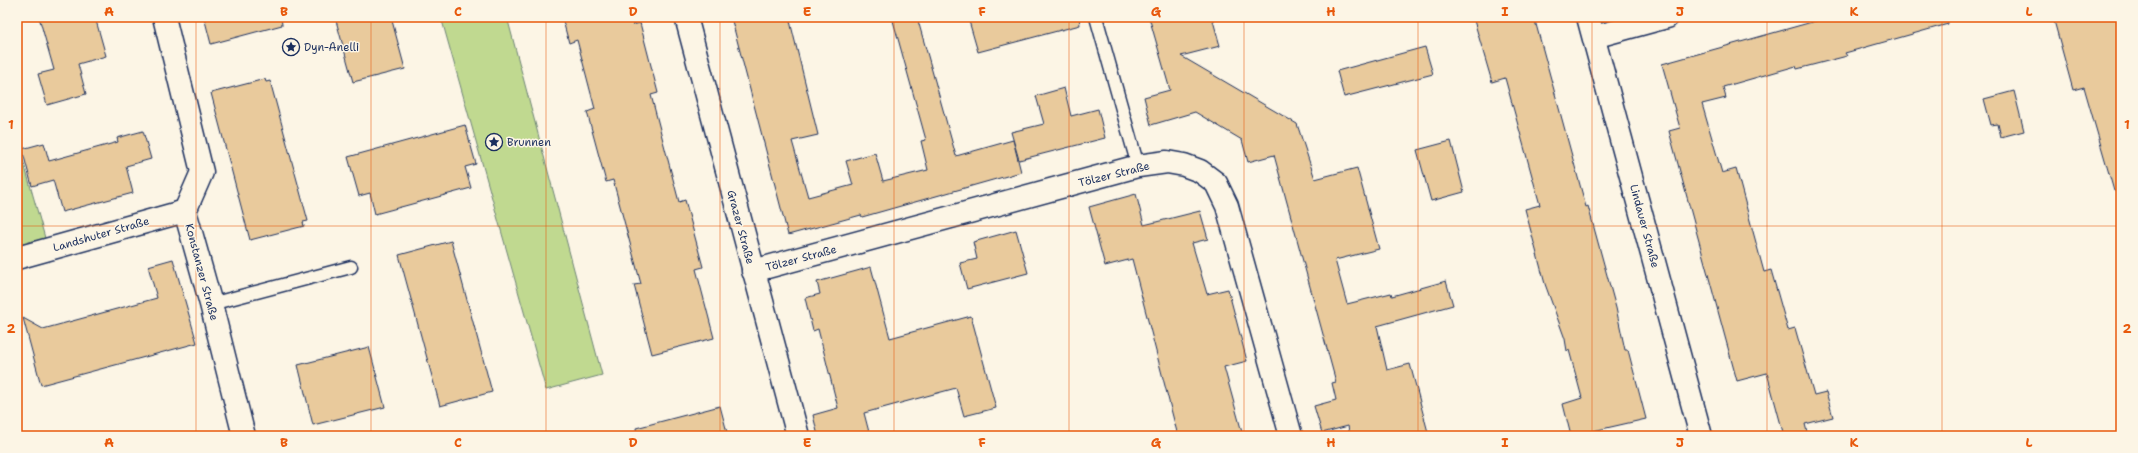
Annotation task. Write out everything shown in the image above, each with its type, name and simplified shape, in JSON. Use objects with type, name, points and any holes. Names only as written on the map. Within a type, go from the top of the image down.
[{"type":"street","name":"Konstanzer Straße","points":[[164,17],[202,172],[185,211],[211,304],[244,436]]},
{"type":"street","name":"Grazer Straße","points":[[686,17],[798,436]]},
{"type":"street","points":[[1591,27],[1667,17]]},
{"type":"street","name":"Lindauer Straße","points":[[1591,27],[1701,436]]},
{"type":"street","name":"Tölzer Straße","points":[[753,271],[1138,166],[1167,162],[1184,165],[1200,171],[1216,183],[1227,206],[1291,436]]},
{"type":"street","name":"Landshuter Straße","points":[[17,258],[185,211]]},
{"type":"lane","points":[[1096,17],[1138,166]]},
{"type":"lane","points":[[211,304],[351,267]]},
{"type":"green space","points":[[441,17],[507,17],[602,375],[546,390]]},
{"type":"green space","points":[[17,139],[47,245],[17,254]]},
{"type":"building","points":[[39,17],[95,17],[106,56],[78,64],[86,94],[47,105],[38,74],[54,70]]},
{"type":"building","points":[[204,17],[281,17],[282,25],[211,44]]},
{"type":"building","points":[[335,17],[391,17],[405,69],[353,82]]},
{"type":"building","points":[[562,17],[634,17],[635,24],[632,25],[640,23],[658,93],[651,95],[679,202],[685,200],[703,267],[696,269],[714,338],[652,354],[634,285],[641,284],[613,180],[606,182],[587,112],[595,109],[577,40],[569,43]]},
{"type":"building","points":[[731,17],[789,17],[818,135],[792,141],[808,197],[853,185],[846,161],[875,153],[883,181],[928,170],[921,141],[926,140],[892,17],[917,17],[956,156],[1013,140],[1021,172],[862,217],[861,215],[788,235]]},
{"type":"building","points":[[983,17],[1079,17],[1080,25],[978,52],[969,21]]},
{"type":"building","points":[[1149,17],[1212,17],[1220,46],[1181,56],[1297,124],[1315,179],[1357,168],[1379,249],[1335,260],[1347,304],[1391,293],[1392,296],[1446,281],[1453,305],[1377,326],[1387,370],[1410,364],[1429,436],[1350,436],[1348,426],[1322,433],[1314,406],[1336,400],[1332,383],[1336,382],[1274,155],[1248,162],[1242,140],[1195,112],[1151,125],[1144,97],[1170,90]]},
{"type":"building","points":[[1473,17],[1534,17],[1586,207],[1588,206],[1616,308],[1625,350],[1628,350],[1646,419],[1571,436],[1563,404],[1582,398],[1569,350],[1567,351],[1565,339],[1545,284],[1525,209],[1540,205],[1505,78],[1492,82]]},
{"type":"building","points":[[1830,17],[1947,17],[1948,24],[1845,53],[1847,56],[1797,69],[1796,66],[1723,87],[1726,98],[1702,104],[1722,173],[1736,169],[1764,272],[1771,270],[1788,330],[1795,328],[1814,395],[1826,392],[1833,417],[1805,424],[1808,436],[1784,436],[1767,373],[1737,381],[1669,131],[1680,128],[1662,64]]},
{"type":"building","points":[[2053,17],[2121,17],[2121,190],[2114,191],[2084,87],[2073,90]]},
{"type":"building","points":[[1425,47],[1433,74],[1344,97],[1337,71]]},
{"type":"building","points":[[265,79],[266,82],[270,81],[308,221],[303,222],[304,226],[250,240],[211,93]]},
{"type":"building","points":[[1064,88],[1071,116],[1098,109],[1105,138],[1019,160],[1011,132],[1044,124],[1036,96]]},
{"type":"building","points":[[2014,91],[2024,131],[2001,137],[1998,124],[1991,125],[1984,99]]},
{"type":"building","points":[[465,125],[476,164],[465,167],[471,188],[375,214],[370,193],[359,196],[348,157]]},
{"type":"building","points":[[143,131],[151,159],[126,166],[133,193],[62,212],[53,180],[32,186],[22,149],[44,143],[49,161],[118,142],[117,138]]},
{"type":"building","points":[[1451,141],[1464,192],[1431,201],[1417,150]]},
{"type":"building","points":[[1136,194],[1144,225],[1200,211],[1208,239],[1192,243],[1207,294],[1228,289],[1247,361],[1224,367],[1243,436],[1178,436],[1132,259],[1105,266],[1089,207]]},
{"type":"building","points":[[1016,230],[1028,273],[967,289],[960,263],[977,259],[973,242]]},
{"type":"building","points":[[451,241],[492,392],[440,406],[399,255]]},
{"type":"building","points":[[173,259],[197,343],[41,385],[23,318],[43,329],[157,298],[148,266]]},
{"type":"building","points":[[871,267],[890,338],[971,316],[996,408],[964,416],[956,388],[864,413],[870,436],[818,436],[813,415],[838,408],[818,329],[813,331],[805,298],[820,294],[817,282]]},
{"type":"building","points":[[369,347],[385,407],[313,425],[298,365]]},
{"type":"building","points":[[720,406],[728,436],[637,436],[636,428]]},
{"type":"place","name":"Dyn-Anelli","points":[[291,47]]},
{"type":"place","name":"Brunnen","points":[[494,142]]}]
